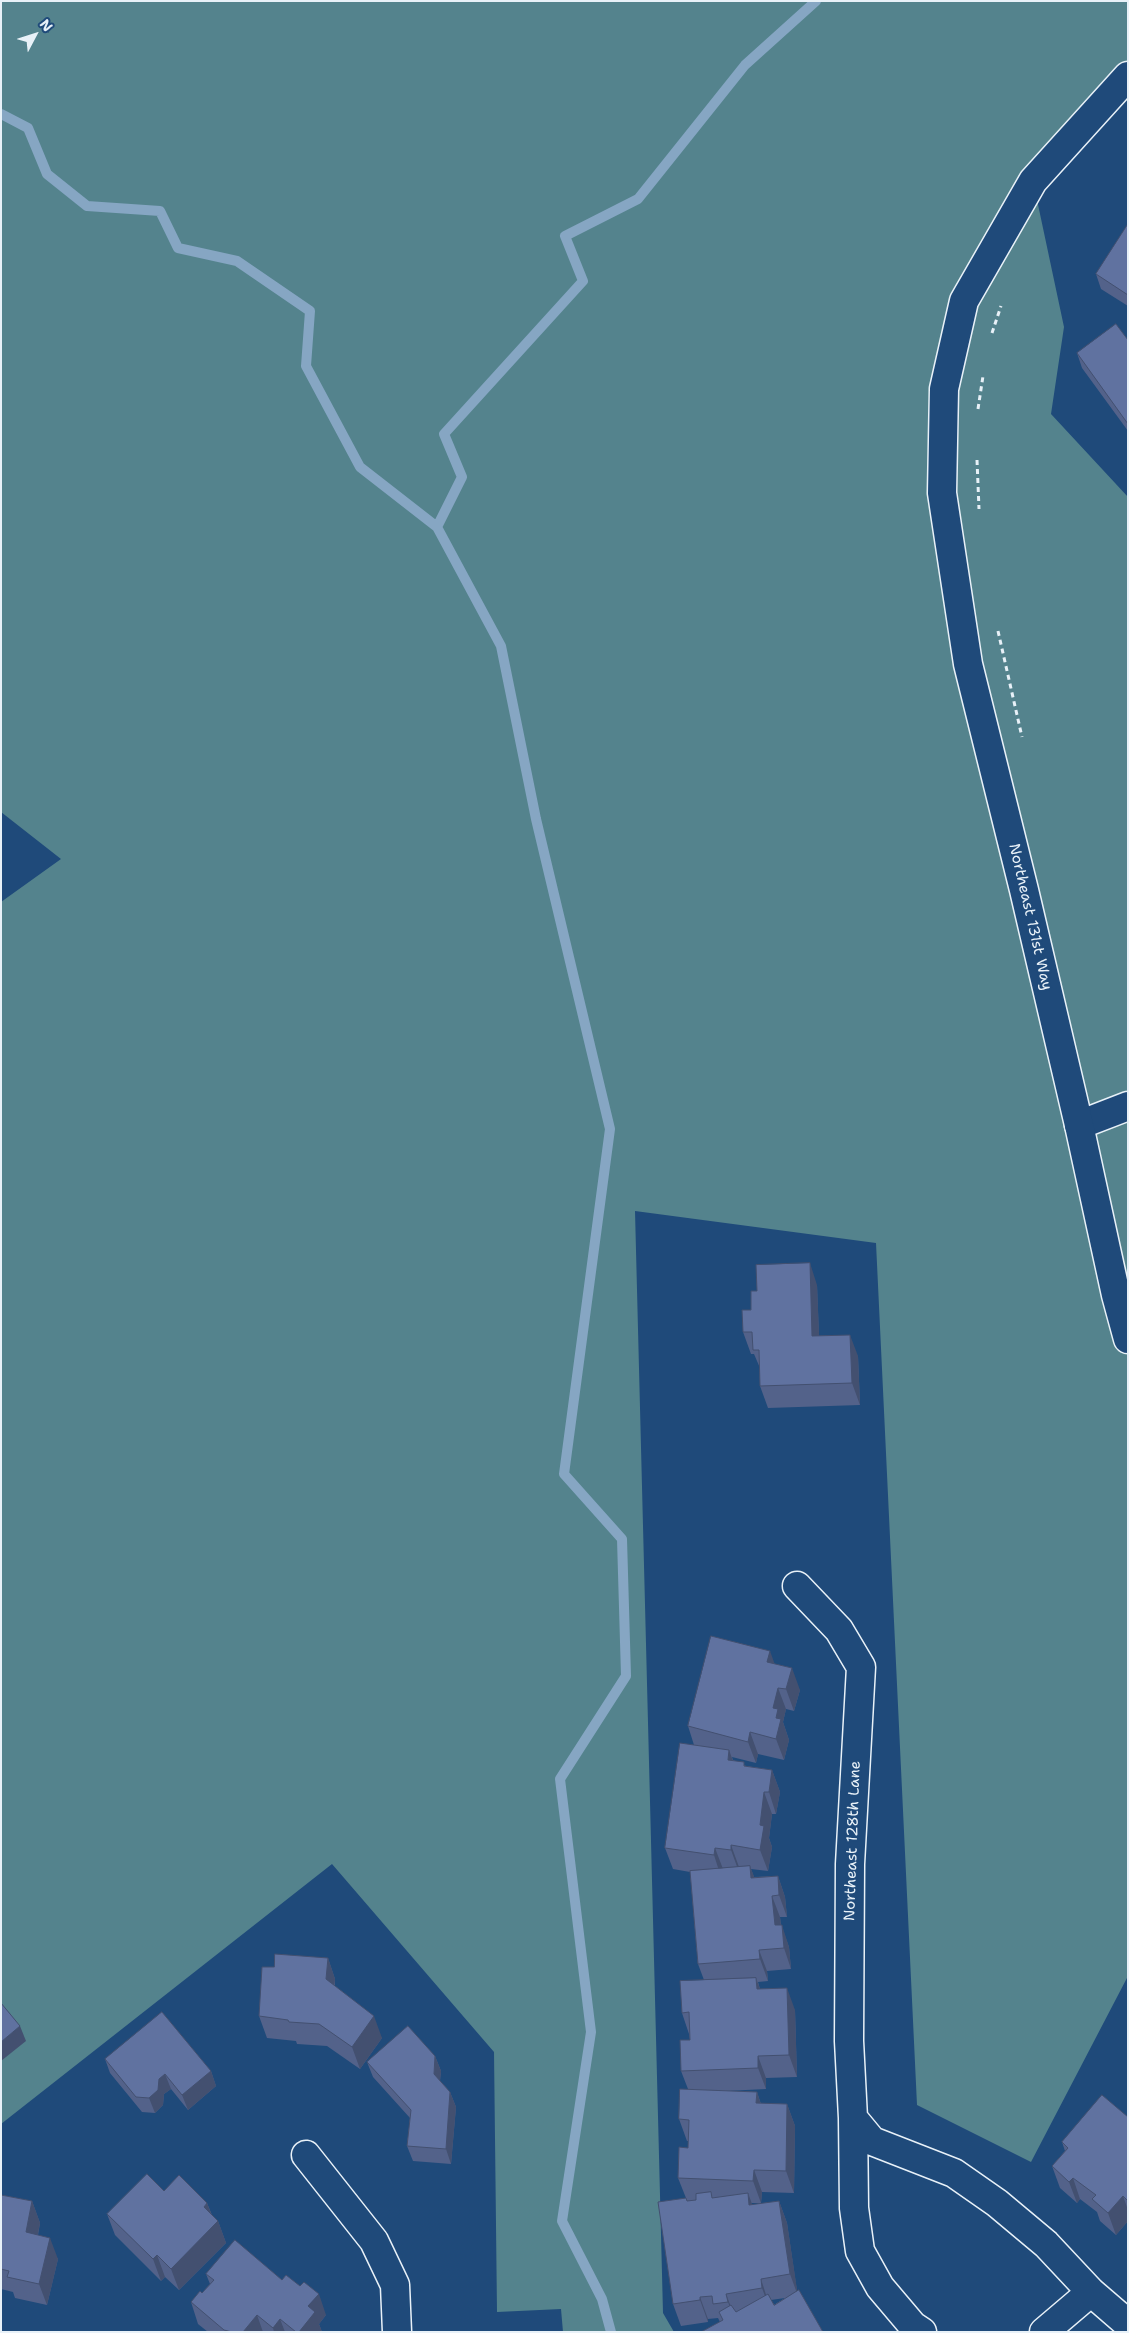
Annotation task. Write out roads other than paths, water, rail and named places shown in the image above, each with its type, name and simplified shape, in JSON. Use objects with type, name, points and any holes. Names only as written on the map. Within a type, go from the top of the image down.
[{"type":"street","name":"Northeast 131st Way","points":[[1128,76],[1033,181],[964,301],[944,390],[942,494],[968,664],[1079,1125],[1116,1295],[1128,1339]]},
{"type":"street","points":[[1079,1125],[1128,1106]]},
{"type":"street","name":"Northeast 128th Lane","points":[[797,1586],[839,1630],[861,1667],[850,1864],[849,2041],[854,2208],[860,2251],[880,2287],[913,2326],[922,2332]]},
{"type":"street","points":[[852,2118],[872,2140],[954,2173],[997,2203],[1046,2244],[1091,2292],[1128,2324]]},
{"type":"street","points":[[306,2155],[374,2241],[395,2286],[397,2332]]},
{"type":"street","points":[[1044,2332],[1091,2292]]},
{"type":"waterway","points":[[437,527],[462,477],[444,434],[583,281],[565,236],[638,199],[745,65],[816,1]]},
{"type":"waterway","points":[[1,114],[28,128],[47,174],[87,206],[160,211],[178,248],[237,261],[310,311],[306,366],[360,467],[437,527],[501,646],[536,819],[610,1129],[564,1474],[622,1539],[626,1676],[560,1779],[591,2032],[562,2221],[602,2299],[611,2332]]}]
